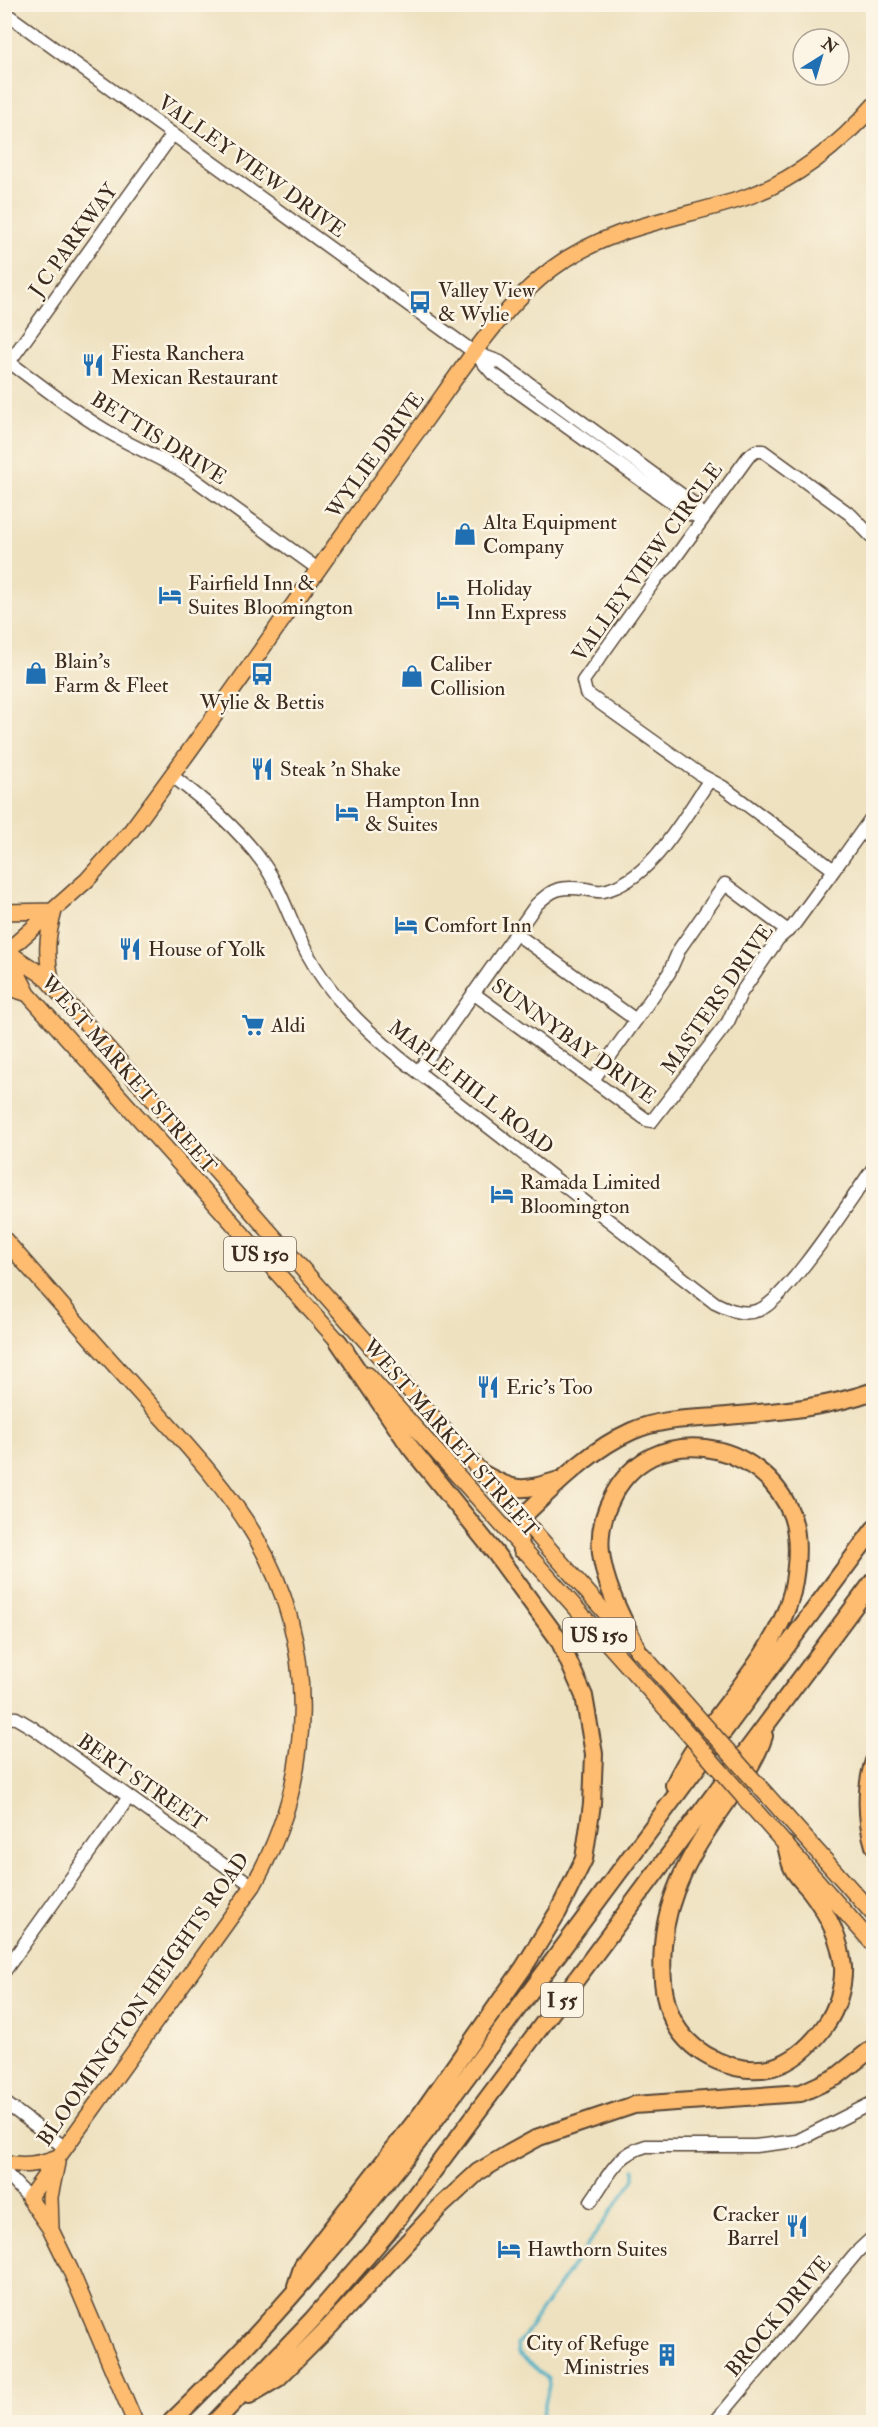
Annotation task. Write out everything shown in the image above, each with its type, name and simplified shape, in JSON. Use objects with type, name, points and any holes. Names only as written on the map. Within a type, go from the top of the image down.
[{"type":"highway","points":[[292,2295],[303,2265],[421,2114],[524,1967],[558,1912],[584,1858],[592,1804],[594,1754],[584,1696],[559,1640],[495,1554],[410,1447],[338,1341]]},
{"type":"highway","points":[[522,1550],[518,1533],[521,1518],[597,1451],[616,1439],[646,1426],[679,1419],[806,1408],[845,1401],[873,1391]]},
{"type":"highway","points":[[638,1650],[609,1588],[601,1551],[602,1528],[616,1490],[625,1478],[643,1462],[670,1450],[691,1446],[727,1452],[759,1469],[775,1485],[792,1518],[798,1553],[791,1593],[785,1613],[770,1642],[685,1761],[662,1813]]},
{"type":"highway","points":[[480,1472],[515,1489],[529,1489],[566,1478]]},
{"type":"highway","name":"I 55","points":[[171,2422],[292,2295],[361,2215],[428,2129],[873,1529]]},
{"type":"highway","name":"I 55","points":[[215,2422],[387,2233],[873,1580]]},
{"type":"highway","points":[[768,1722],[756,1759],[684,1868],[674,1892],[663,1944],[663,1989],[675,2024],[688,2042],[705,2056],[744,2068],[772,2067],[797,2055],[815,2040],[831,2019],[839,2000],[843,1969],[838,1941],[822,1910],[792,1869],[786,1845]]},
{"type":"highway","points":[[873,1761],[868,1818],[873,1846]]},
{"type":"highway","points":[[233,2404],[278,2378],[346,2309],[439,2208],[478,2172],[510,2153],[539,2137],[634,2105],[801,2093],[836,2077],[873,2047]]},
{"type":"main road","name":"WYLIE DRIVE","points":[[6,951],[54,911],[118,847],[509,309],[554,267],[621,231],[745,197],[768,188],[825,152],[844,136],[873,105]]},
{"type":"main road","points":[[4,912],[54,911],[46,945],[52,985]]},
{"type":"main road","name":"WEST MARKET STREET","points":[[6,951],[44,976],[873,1916]]},
{"type":"main road","name":"WEST MARKET STREET","points":[[6,951],[28,994],[676,1720],[873,1945]]},
{"type":"main road","points":[[4,986],[28,994]]},
{"type":"main road","name":"BLOOMINGTON HEIGHTS ROAD","points":[[4,1239],[191,1451],[236,1508],[264,1552],[288,1612],[300,1672],[302,1724],[293,1788],[283,1822],[253,1886],[29,2198]]},
{"type":"main road","points":[[4,2162],[25,2165],[42,2163],[61,2152]]},
{"type":"main road","points":[[51,2230],[50,2198],[61,2152]]},
{"type":"main road","points":[[29,2198],[51,2230],[135,2422]]},
{"type":"street","name":"VALLEY VIEW DRIVE","points":[[4,12],[476,353],[502,381],[687,513],[704,518]]},
{"type":"street","name":"J C PARKWAY","points":[[7,365],[173,134]]},
{"type":"street","name":"BETTIS DRIVE","points":[[7,365],[118,438],[166,460],[318,569]]},
{"type":"street","name":"VALLEY VIEW CIRCLE","points":[[834,870],[723,787],[710,781],[586,693],[583,681],[658,576],[669,566],[748,457],[756,451],[763,452],[851,515],[873,540]]},
{"type":"street","name":"MAPLE HILL ROAD","points":[[171,775],[237,831],[264,865],[316,969],[356,1020],[418,1072],[715,1303],[735,1312],[758,1311],[780,1296],[873,1167]]},
{"type":"street","points":[[418,1072],[515,933],[548,893],[566,886],[601,892],[626,883],[650,864],[710,781]]},
{"type":"street","points":[[834,870],[873,814]]},
{"type":"street","name":"MASTERS DRIVE","points":[[652,1121],[728,1022],[741,993],[778,939],[788,931],[834,870]]},
{"type":"street","points":[[593,1080],[669,973],[680,948],[725,884],[788,931]]},
{"type":"street","points":[[515,933],[636,1020]]},
{"type":"street","name":"SUNNYBAY DRIVE","points":[[473,993],[647,1120],[652,1121]]},
{"type":"street","name":"BERT STREET","points":[[5,1717],[16,1718],[33,1728],[253,1886]]},
{"type":"street","points":[[4,1972],[129,1797]]},
{"type":"street","points":[[4,2102],[61,2152]]},
{"type":"street","points":[[591,2201],[621,2157],[633,2150],[646,2146],[754,2146],[797,2141],[873,2102]]},
{"type":"street","points":[[4,2171],[29,2198]]},
{"type":"street","name":"BROCK DRIVE","points":[[715,2422],[873,2236]]},
{"type":"waterway","points":[[541,2422],[549,2386],[548,2379],[518,2353],[517,2345],[634,2179],[634,2169]]},
{"type":"place","name":"Valley View & Wylie","points":[[420,302]]},
{"type":"place","name":"Fiesta Ranchera Mexican Restaurant","points":[[93,365]]},
{"type":"place","name":"Alta Equipment Company","points":[[465,534]]},
{"type":"place","name":"Fairfield Inn & Suites Bloomington","points":[[170,595]]},
{"type":"place","name":"Holiday Inn Express","points":[[448,600]]},
{"type":"place","name":"Blain's Farm & Fleet","points":[[36,673]]},
{"type":"place","name":"Wylie & Bettis","points":[[262,674]]},
{"type":"place","name":"Caliber Collision","points":[[412,676]]},
{"type":"place","name":"Steak 'n Shake","points":[[262,769]]},
{"type":"place","name":"Hampton Inn & Suites","points":[[347,812]]},
{"type":"place","name":"Comfort Inn","points":[[406,925]]},
{"type":"place","name":"House of Yolk","points":[[130,949]]},
{"type":"place","name":"Aldi","points":[[253,1025]]},
{"type":"place","name":"Ramada Limited Bloomington","points":[[502,1194]]},
{"type":"place","name":"Eric's Too","points":[[488,1387]]},
{"type":"place","name":"Cracker Barrel","points":[[797,2226]]},
{"type":"place","name":"Hawthorn Suites","points":[[509,2249]]},
{"type":"place","name":"City of Refuge Ministries","points":[[667,2355]]}]
